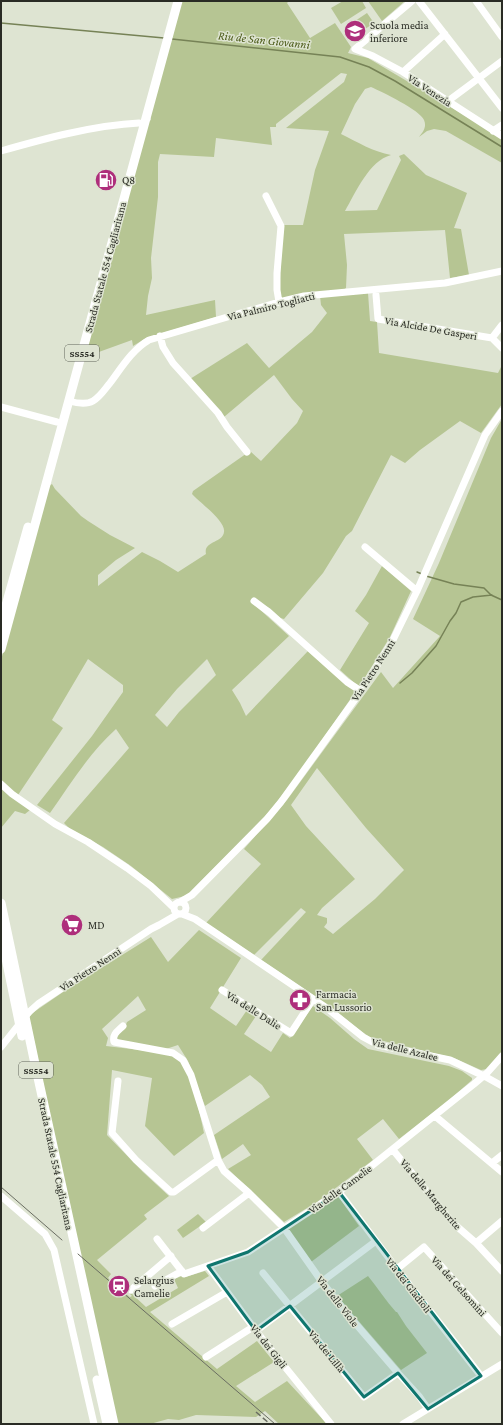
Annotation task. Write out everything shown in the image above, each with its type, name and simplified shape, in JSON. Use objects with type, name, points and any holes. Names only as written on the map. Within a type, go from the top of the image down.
[{"type":"main road","name":"Strada Statale 554 Cagliaritana","points":[[168,27],[172,1]]},
{"type":"main road","name":"Strada Statale 554 Cagliaritana","points":[[1,649],[145,121],[160,55],[168,27],[178,1]]},
{"type":"main road","name":"Strada Statale 554 Cagliaritana","points":[[1,624],[57,422],[145,121]]},
{"type":"main road","name":"Strada Statale 554 Cagliaritana","points":[[1,903],[71,1260],[103,1391],[114,1424]]},
{"type":"main road","name":"Strada Statale 554 Cagliaritana","points":[[1,934],[23,1021],[81,1276],[103,1391],[107,1424]]},
{"type":"street","name":"Via Venezia","points":[[412,1],[355,50],[373,56],[403,72],[502,136]]},
{"type":"street","points":[[418,1],[502,108]]},
{"type":"street","points":[[476,1],[502,37]]},
{"type":"street","points":[[403,72],[445,34]]},
{"type":"street","points":[[448,101],[502,61]]},
{"type":"street","points":[[1,151],[81,132],[145,121]]},
{"type":"street","points":[[493,131],[502,125]]},
{"type":"street","points":[[266,196],[281,226],[277,273],[279,302]]},
{"type":"street","name":"Via Palmiro Togliatti","points":[[69,401],[75,403],[92,402],[103,391],[132,353],[140,345],[160,336],[279,302],[312,295],[445,283],[502,271]]},
{"type":"street","name":"Via Alcide De Gasperi","points":[[376,295],[378,319],[492,338],[502,325]]},
{"type":"street","points":[[160,336],[173,363],[218,413],[247,452]]},
{"type":"street","points":[[492,338],[502,348]]},
{"type":"street","points":[[1,407],[57,422]]},
{"type":"street","name":"Via Pietro Nenni","points":[[1,1047],[29,1012],[38,1004],[151,929],[166,921],[272,814],[361,691],[392,642],[417,591],[485,435],[502,411]]},
{"type":"street","points":[[365,547],[417,591]]},
{"type":"street","points":[[254,601],[270,613],[348,682],[361,691]]},
{"type":"street","name":"Via delle Azalee","points":[[1,784],[12,794],[55,824],[88,842],[127,868],[161,896],[313,998],[370,1042],[450,1060],[502,1086]]},
{"type":"street","name":"Via delle Dalie","points":[[222,990],[291,1033],[313,998]]},
{"type":"street","name":"Via delle Viole","points":[[123,1026],[115,1034],[113,1038],[114,1042],[173,1053],[183,1060],[191,1075],[218,1160],[224,1171],[248,1192],[284,1228],[322,1282],[349,1316],[419,1396],[428,1409]]},
{"type":"street","name":"Via delle Camelie","points":[[155,1286],[182,1271],[184,1274],[248,1252],[339,1192],[484,1076],[502,1056]]},
{"type":"street","points":[[118,1082],[112,1133],[136,1160],[171,1192],[174,1192],[218,1160]]},
{"type":"street","points":[[435,1116],[502,1172]]},
{"type":"street","name":"Via delle Margherite","points":[[393,1150],[453,1223],[476,1243],[502,1271]]},
{"type":"street","points":[[492,1163],[502,1155]]},
{"type":"street","points":[[203,1228],[248,1192]]},
{"type":"street","name":"Via dei Gladioli","points":[[339,1192],[481,1376]]},
{"type":"street","points":[[1,1196],[45,1234],[51,1244],[94,1424]]},
{"type":"street","points":[[476,1243],[502,1221]]},
{"type":"street","points":[[157,1239],[182,1271]]},
{"type":"street","points":[[206,1357],[255,1329],[290,1306],[376,1241]]},
{"type":"street","name":"Via dei Gelsomini","points":[[397,1269],[424,1247],[502,1333]]},
{"type":"street","points":[[131,1290],[171,1256]]},
{"type":"street","name":"Via dei Gigli","points":[[208,1266],[255,1329],[331,1424]]},
{"type":"street","name":"Via dei Lillà","points":[[264,1273],[364,1397],[398,1373]]},
{"type":"street","points":[[172,1324],[228,1292]]},
{"type":"street","points":[[403,1424],[413,1422],[428,1409],[502,1364]]},
{"type":"highlighted area","points":[[339,1192],[481,1376],[428,1409],[398,1373],[364,1397],[290,1306],[256,1331],[208,1266],[248,1252]]},
{"type":"green space","points":[[182,1],[289,1],[287,3],[310,38],[335,23],[351,47],[348,53],[368,58],[502,139],[502,163],[446,131],[434,129],[427,131],[419,137],[425,127],[424,120],[421,116],[416,111],[371,87],[365,89],[355,104],[341,134],[372,149],[391,155],[383,158],[370,170],[345,211],[377,210],[401,160],[399,156],[404,154],[426,175],[467,193],[454,228],[461,229],[469,275],[450,278],[445,230],[344,234],[347,265],[346,288],[344,290],[281,299],[279,297],[283,225],[303,225],[315,170],[329,131],[286,128],[344,82],[347,74],[341,73],[276,124],[276,127],[270,127],[272,145],[216,138],[214,157],[160,154],[158,162],[158,197],[151,258],[152,278],[146,315],[215,300],[216,317],[146,338],[133,346],[132,340],[85,357],[148,122],[151,120],[150,116]]},
{"type":"green space","points":[[343,1],[362,1],[366,8],[341,24],[331,8]]},
{"type":"green space","points":[[368,1],[405,1],[382,21]]},
{"type":"green space","points":[[367,13],[374,23],[356,35],[349,25]]},
{"type":"green space","points":[[368,293],[370,321],[377,322],[379,353],[498,373],[502,365],[502,404],[481,433],[460,421],[420,450],[405,463],[391,455],[352,531],[346,536],[323,573],[284,619],[272,613],[271,609],[255,600],[256,606],[289,636],[232,690],[246,716],[308,651],[356,691],[299,773],[270,811],[190,892],[185,896],[172,899],[131,866],[103,847],[70,829],[64,823],[129,748],[116,729],[97,748],[50,813],[37,805],[92,736],[123,692],[123,685],[88,659],[52,720],[63,728],[18,795],[1,780],[1,660],[49,486],[52,484],[81,516],[110,535],[135,548],[116,560],[98,575],[98,586],[142,552],[178,572],[206,554],[207,547],[223,536],[224,528],[218,518],[192,494],[193,491],[250,451],[261,461],[297,423],[303,411],[274,375],[224,417],[190,379],[247,343],[269,368],[312,332],[327,313],[321,305],[320,296]],"holes":[[[207,659],[216,675],[179,712],[167,727],[155,715],[177,689]]]},
{"type":"green space","points":[[502,419],[502,1052],[487,1069],[481,1070],[454,1058],[371,1038],[314,996],[261,960],[306,912],[301,908],[254,955],[206,923],[261,864],[244,849],[287,800],[381,672],[393,688],[440,636],[413,619],[439,563],[491,438]],"holes":[[[317,768],[366,828],[404,870],[375,899],[333,934],[324,927],[327,923],[327,918],[317,915],[322,908],[355,879],[306,826],[291,805]]]},
{"type":"green space","points":[[382,566],[411,591],[390,637],[359,687],[340,670],[369,623],[355,611],[366,595]]},
{"type":"green space","points":[[1,787],[30,810],[25,814],[15,811],[1,828]]},
{"type":"green space","points":[[199,930],[241,958],[210,1008],[236,1026],[247,1010],[256,1016],[244,1034],[271,1052],[283,1033],[290,1038],[313,1006],[368,1049],[449,1066],[462,1071],[472,1078],[472,1080],[448,1101],[399,1139],[383,1119],[357,1139],[373,1160],[317,1202],[284,1222],[228,1169],[251,1155],[243,1144],[222,1159],[214,1135],[270,1097],[262,1085],[250,1075],[205,1106],[188,1061],[178,1045],[166,1049],[119,1041],[117,1038],[127,1022],[146,1010],[138,996],[102,1029],[108,1038],[106,1046],[165,1053],[174,1056],[181,1062],[192,1085],[204,1133],[174,1156],[145,1126],[152,1078],[112,1070],[107,1135],[169,1196],[144,1215],[147,1219],[97,1260],[111,1274],[108,1278],[130,1297],[132,1296],[130,1294],[131,1293],[146,1307],[178,1288],[174,1279],[205,1271],[209,1276],[150,1312],[217,1369],[257,1341],[274,1362],[236,1386],[255,1402],[287,1381],[327,1424],[279,1424],[265,1411],[256,1417],[196,1415],[179,1420],[168,1419],[150,1424],[116,1424],[29,1017],[66,990],[151,937],[168,962]]},
{"type":"green space","points":[[338,1196],[359,1226],[311,1262],[288,1229]]},
{"type":"green space","points":[[198,1214],[206,1222],[183,1238],[177,1230]]},
{"type":"green space","points":[[368,1276],[427,1353],[401,1370],[337,1296]]},
{"type":"waterway","name":"Riu de San Giovanni","points":[[1,23],[164,38]]},
{"type":"waterway","name":"Riu de San Giovanni","points":[[172,39],[340,57],[369,67],[395,81],[502,147]]},
{"type":"waterway","points":[[417,572],[422,574]]},
{"type":"waterway","points":[[426,576],[454,584],[484,588],[491,595],[502,600]]},
{"type":"waterway","points":[[400,683],[412,673],[436,646],[461,602],[473,597],[492,595]]},
{"type":"tram line","points":[[1,1187],[62,1240]]},
{"type":"tram line","points":[[78,1254],[275,1424]]},
{"type":"railway","points":[[256,1412],[270,1424]]},
{"type":"place","name":"Scuola media inferiore","points":[[355,31]]},
{"type":"place","name":"Q8","points":[[106,180]]},
{"type":"place","name":"MD","points":[[72,925]]},
{"type":"place","name":"Farmacia San Lussorio","points":[[300,1000]]},
{"type":"place","name":"Selargius Camelie","points":[[119,1286]]}]
